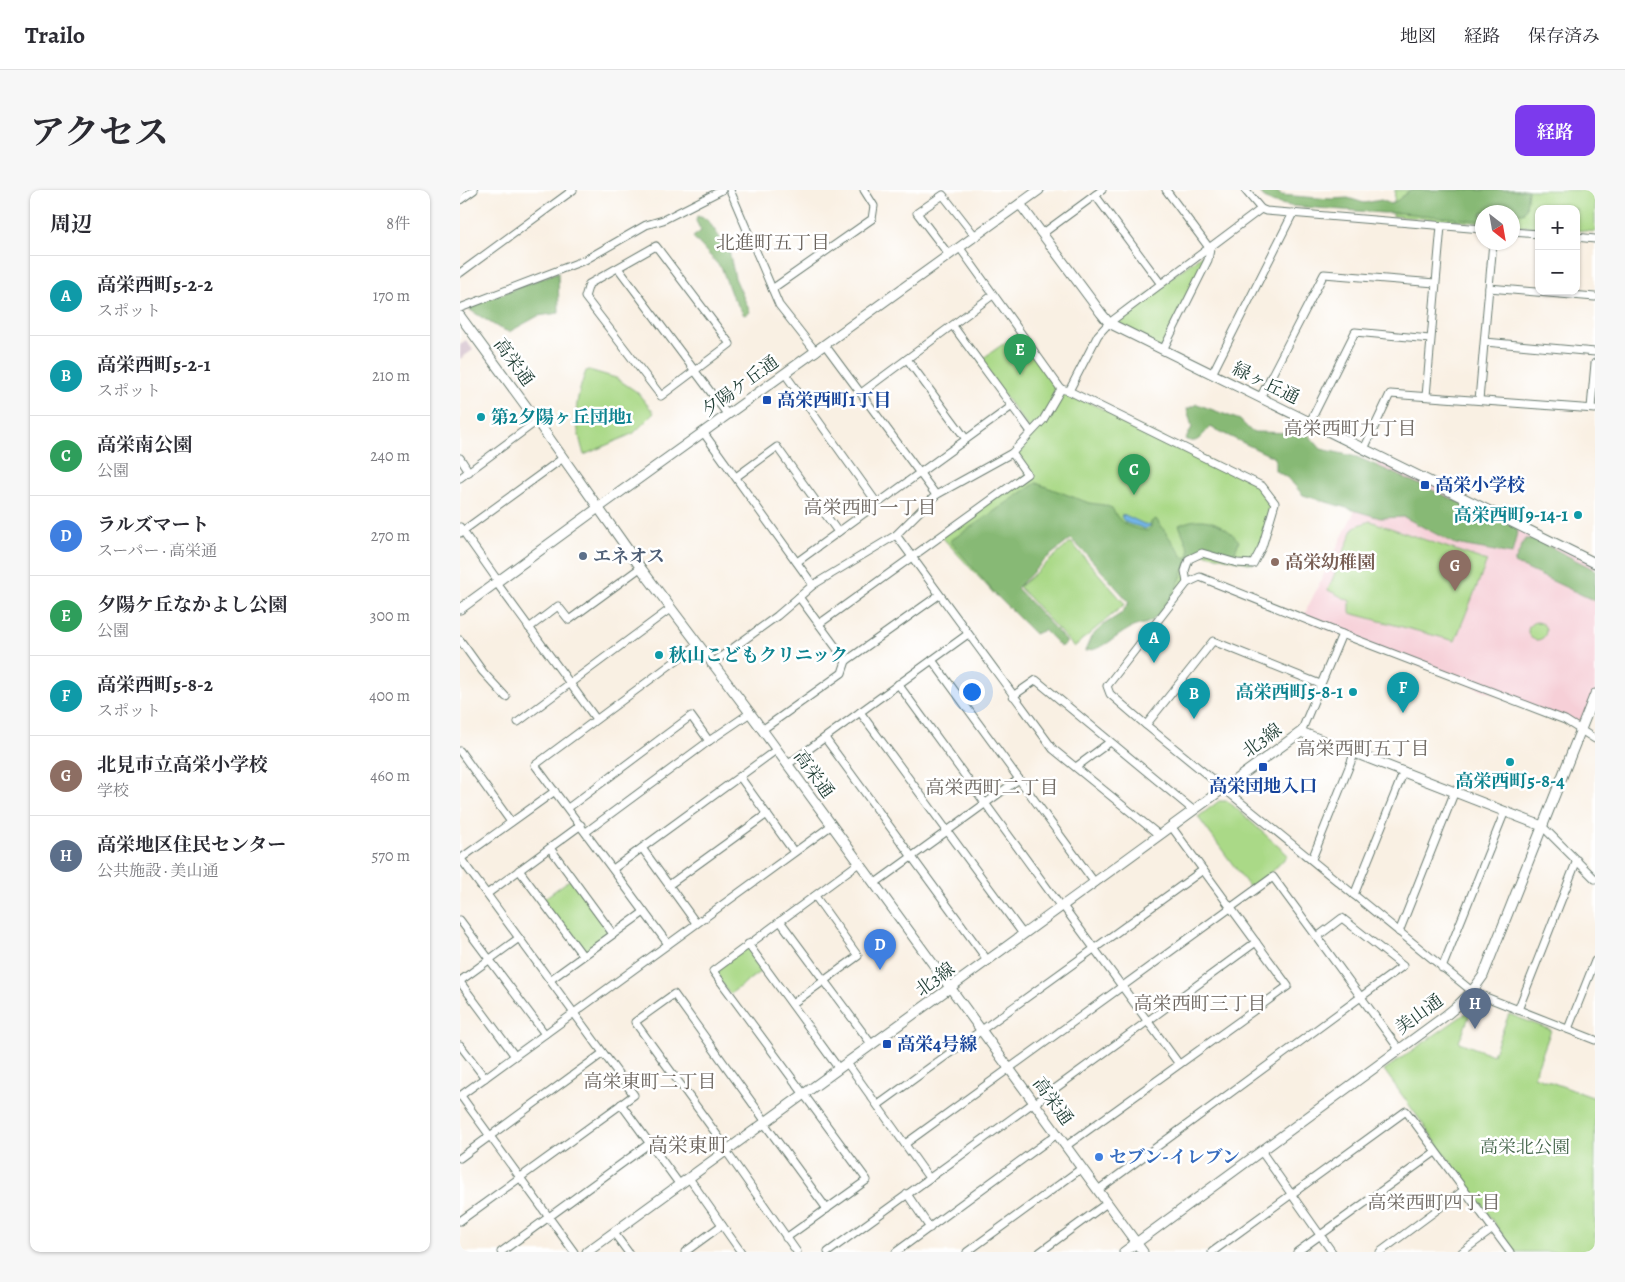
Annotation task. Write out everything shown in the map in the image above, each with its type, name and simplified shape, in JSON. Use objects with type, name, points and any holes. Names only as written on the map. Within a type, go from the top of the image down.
[{"type":"street","points":[[460,200],[474,190]]},
{"type":"street","points":[[460,273],[573,190]]},
{"type":"street","points":[[460,308],[585,260],[646,225],[664,220],[722,190]]},
{"type":"street","points":[[730,190],[779,305],[816,352]]},
{"type":"street","points":[[772,288],[872,219],[874,206],[864,190]]},
{"type":"street","name":"夕陽ケ丘通","points":[[460,609],[727,414],[826,345],[1040,190]]},
{"type":"street","points":[[1042,234],[1102,190]]},
{"type":"street","points":[[1163,350],[1208,260],[1210,249],[1166,190]]},
{"type":"street","points":[[1245,190],[1261,209],[1266,211],[1475,229]]},
{"type":"street","points":[[949,255],[917,213],[942,195],[975,236]]},
{"type":"street","points":[[1095,195],[1161,284]]},
{"type":"street","name":"緑ヶ丘通","points":[[1020,204],[1109,323],[1595,563]]},
{"type":"street","points":[[1069,391],[1098,335],[1109,323],[1261,209]]},
{"type":"street","points":[[1212,374],[1293,213]]},
{"type":"street","points":[[1426,396],[1441,226]]},
{"type":"street","points":[[1520,233],[1535,234]]},
{"type":"street","points":[[1580,237],[1595,239]]},
{"type":"street","points":[[656,246],[730,344],[695,371],[661,396],[585,298],[589,284],[656,246]]},
{"type":"street","points":[[960,248],[1061,389],[1069,391],[1262,486],[1275,504],[1262,547],[1253,564],[1237,564],[1202,553],[1189,559],[1185,571],[1187,583]]},
{"type":"street","points":[[1479,400],[1492,250]]},
{"type":"street","points":[[618,268],[727,414]]},
{"type":"street","points":[[1260,398],[1324,274],[1435,283]]},
{"type":"street","points":[[1489,288],[1595,297]]},
{"type":"street","points":[[861,392],[993,295]]},
{"type":"street","name":"高栄通","points":[[460,316],[640,568],[697,646],[750,713],[1143,1252]]},
{"type":"street","points":[[953,326],[1031,432]]},
{"type":"street","points":[[1310,422],[1355,332],[1430,339]]},
{"type":"street","points":[[1485,342],[1595,352]]},
{"type":"street","points":[[826,345],[936,495]]},
{"type":"street","points":[[907,359],[966,439]]},
{"type":"street","points":[[1364,449],[1390,394],[1593,408],[1595,363]]},
{"type":"street","points":[[784,374],[877,503]]},
{"type":"street","points":[[711,664],[777,616],[813,585],[896,535],[936,495],[1012,452],[1043,420],[1061,389]]},
{"type":"street","points":[[797,562],[1012,406]]},
{"type":"street","points":[[460,478],[537,422]]},
{"type":"street","points":[[703,432],[813,585]]},
{"type":"street","points":[[736,477],[777,447],[838,532]]},
{"type":"street","points":[[819,624],[1027,474],[1012,452]]},
{"type":"street","points":[[460,458],[469,472]]},
{"type":"street","points":[[563,458],[461,530],[529,628],[596,719]]},
{"type":"street","points":[[896,535],[1053,749],[1159,835]]},
{"type":"street","points":[[529,628],[558,606],[569,620],[640,568]]},
{"type":"street","points":[[1595,739],[1565,720],[1200,577],[1187,583],[1107,686],[1110,694],[1146,725],[1473,992],[1595,1040]]},
{"type":"street","points":[[762,730],[842,673],[846,661],[939,595]]},
{"type":"street","points":[[799,597],[846,661]]},
{"type":"street","points":[[518,722],[670,609]]},
{"type":"street","points":[[787,765],[968,634]]},
{"type":"street","points":[[1342,634],[1301,732],[1542,826],[1595,879]]},
{"type":"street","points":[[460,640],[483,672],[506,697]]},
{"type":"street","points":[[1146,725],[1213,641],[1320,684]]},
{"type":"street","points":[[668,944],[536,765],[697,646]]},
{"type":"street","points":[[932,660],[1095,883]]},
{"type":"street","points":[[1013,696],[1036,680],[1193,810]]},
{"type":"street","points":[[898,684],[1179,1064]]},
{"type":"street","name":"美山通","points":[[1124,1252],[1462,1004],[1473,992],[1483,976],[1595,696]]},
{"type":"street","points":[[860,712],[1023,934]]},
{"type":"street","points":[[586,832],[750,713]]},
{"type":"street","points":[[568,808],[691,716],[709,741]]},
{"type":"street","name":"北3線","points":[[587,1252],[1301,732]]},
{"type":"street","points":[[825,738],[988,961]]},
{"type":"street","points":[[1076,767],[1110,742]]},
{"type":"street","points":[[613,869],[776,750]]},
{"type":"street","points":[[460,751],[511,822]]},
{"type":"street","points":[[1312,859],[1355,752]]},
{"type":"street","points":[[1354,895],[1404,772]]},
{"type":"street","points":[[740,776],[794,852]]},
{"type":"street","points":[[874,884],[1019,779]]},
{"type":"street","points":[[460,1221],[634,1095],[460,859],[555,791]]},
{"type":"street","points":[[1399,932],[1455,791]]},
{"type":"street","points":[[1442,968],[1505,811]]},
{"type":"street","points":[[669,885],[767,814]]},
{"type":"street","points":[[574,1252],[460,1096],[832,825]]},
{"type":"street","points":[[487,894],[581,826]]},
{"type":"street","points":[[1066,1146],[1288,986],[1171,826]]},
{"type":"street","points":[[550,848],[613,934]]},
{"type":"street","points":[[642,848],[696,923]]},
{"type":"street","points":[[1518,1010],[1577,860]]},
{"type":"street","points":[[786,1238],[867,1180],[713,971],[859,863]]},
{"type":"street","points":[[520,870],[583,956]]},
{"type":"street","points":[[878,1105],[1203,870]]},
{"type":"street","points":[[905,1144],[1273,877],[1399,1049]]},
{"type":"street","points":[[792,1004],[858,956],[815,896]]},
{"type":"street","points":[[550,980],[644,912]]},
{"type":"street","points":[[1098,1190],[1403,966],[1342,918],[1317,936]]},
{"type":"street","points":[[460,920],[545,1034]]},
{"type":"street","points":[[780,921],[872,1045]]},
{"type":"street","points":[[515,1056],[460,982],[519,938]]},
{"type":"street","points":[[828,1252],[1256,942]]},
{"type":"street","points":[[748,944],[792,1004],[878,1105],[929,1178]]},
{"type":"street","points":[[1568,1029],[1595,961]]},
{"type":"street","points":[[796,1252],[635,1022],[674,994],[827,1209]]},
{"type":"street","points":[[460,1045],[485,1078]]},
{"type":"street","points":[[460,1158],[604,1053]]},
{"type":"street","points":[[621,1104],[680,1185]]},
{"type":"street","points":[[1212,1252],[1406,1111],[1510,1252]]},
{"type":"street","points":[[896,1252],[1057,1134]]},
{"type":"street","points":[[501,1252],[650,1143]]},
{"type":"street","points":[[1261,1151],[1332,1252]]},
{"type":"street","points":[[1297,1252],[1435,1152]]},
{"type":"street","points":[[967,1252],[1082,1168]]},
{"type":"street","points":[[690,1178],[741,1252]]},
{"type":"street","points":[[1380,1252],[1464,1190]]},
{"type":"street","points":[[907,1194],[930,1228]]},
{"type":"street","points":[[1040,1252],[1107,1203]]},
{"type":"street","points":[[685,1252],[722,1225]]},
{"type":"street","points":[[1462,1252],[1493,1230]]},
{"type":"street","points":[[614,1233],[628,1252]]},
{"type":"shaded area","points":[[466,340],[473,350],[460,359],[460,344]]},
{"type":"shaded area","points":[[1381,457],[1595,563],[1595,694],[1582,729],[1302,619]]},
{"type":"green space","points":[[1259,190],[1275,190],[1281,195],[1331,199],[1348,198],[1364,203],[1381,200],[1391,204],[1410,190],[1528,190],[1526,208],[1523,213],[1520,213],[1520,205],[1475,205],[1475,220],[1402,213],[1290,206],[1271,202],[1263,197]]},
{"type":"green space","points":[[1395,190],[1595,190],[1595,232],[1580,230],[1580,205],[1535,205],[1535,227],[1520,226],[1520,205],[1475,205],[1475,222],[1393,216]]},
{"type":"green space","points":[[697,216],[707,219],[729,251],[735,278],[750,312],[744,315],[731,294],[722,269],[693,237],[701,231],[696,221]]},
{"type":"green space","points":[[1210,249],[1163,350],[1109,323]]},
{"type":"green space","points":[[558,272],[559,313],[538,316],[509,332],[470,310],[473,305]]},
{"type":"green space","points":[[1020,332],[1061,389],[1262,486],[1275,503],[1253,564],[1202,553],[1189,559],[1187,583],[1160,610],[1071,535],[997,597],[941,536],[1027,474],[1012,453],[1031,432],[979,361]]},
{"type":"green space","points":[[589,370],[616,378],[637,392],[654,413],[634,433],[584,455],[578,432],[576,413],[582,383],[586,371]]},
{"type":"green space","points":[[1197,404],[1240,420],[1252,432],[1307,433],[1321,449],[1357,457],[1518,528],[1512,554],[1455,544],[1404,517],[1380,518],[1303,495],[1289,479],[1275,470],[1275,458],[1210,427],[1196,440],[1190,441],[1186,439],[1192,427],[1187,409]]},
{"type":"green space","points":[[1036,483],[1089,503],[1112,508],[1122,522],[1135,528],[1147,531],[1151,527],[1151,522],[1156,519],[1184,558],[1189,556],[1189,549],[1179,525],[1188,522],[1204,520],[1212,522],[1226,529],[1239,541],[1235,552],[1224,554],[1204,549],[1191,557],[1174,591],[1159,614],[1147,623],[1129,629],[1103,646],[1085,651],[1091,637],[1103,625],[1122,613],[1129,602],[1071,539],[1048,557],[1017,588],[1067,642],[1061,647],[1044,630],[1035,634],[997,596],[950,541]]},
{"type":"green space","points":[[1370,521],[1487,561],[1455,641],[1350,613],[1350,601],[1328,590],[1354,527]]},
{"type":"green space","points":[[1525,539],[1535,539],[1595,570],[1595,601],[1514,563]]},
{"type":"green space","points":[[1071,542],[1125,604],[1074,647],[1019,587]]},
{"type":"green space","points":[[1537,622],[1545,627],[1546,631],[1541,639],[1537,640],[1529,635],[1528,631],[1533,623]]},
{"type":"green space","points":[[1219,801],[1228,801],[1288,855],[1272,872],[1250,888],[1198,817]]},
{"type":"green space","points":[[572,878],[613,934],[583,956],[542,900]]},
{"type":"green space","points":[[748,944],[765,968],[730,994],[713,971]]},
{"type":"green space","name":"高栄北公園","points":[[1472,1009],[1459,1042],[1493,1055],[1509,1014],[1551,1030],[1534,1076],[1595,1098],[1595,1246],[1587,1252],[1515,1252],[1384,1070]]},
{"type":"water","points":[[1125,515],[1150,526],[1145,529],[1128,524],[1121,516]]},
{"type":"place","name":"夕陽ケ丘なかよし公園","points":[[1020,375]]},
{"type":"place","name":"高栄西町1丁目","points":[[767,400]]},
{"type":"place","name":"第2夕陽ヶ丘団地1","points":[[481,417]]},
{"type":"place","name":"高栄小学校","points":[[1425,485]]},
{"type":"place","name":"高栄南公園","points":[[1134,495]]},
{"type":"place","name":"高栄西町9-14-1","points":[[1578,515]]},
{"type":"place","name":"エネオス","points":[[583,556]]},
{"type":"place","name":"高栄幼稚園","points":[[1275,562]]},
{"type":"place","name":"北見市立高栄小学校","points":[[1455,591]]},
{"type":"place","name":"秋山こどもクリニック","points":[[659,655]]},
{"type":"place","name":"高栄西町5-2-2","points":[[1154,663]]},
{"type":"place","name":"高栄西町5-8-1","points":[[1353,692]]},
{"type":"place","name":"高栄西町5-8-2","points":[[1403,713]]},
{"type":"place","name":"高栄西町5-2-1","points":[[1194,719]]},
{"type":"place","name":"高栄西町5-8-4","points":[[1510,762]]},
{"type":"place","name":"高栄団地入口","points":[[1263,767]]},
{"type":"place","name":"ラルズマート","points":[[880,970]]},
{"type":"place","name":"高栄地区住民センター","points":[[1475,1029]]},
{"type":"place","name":"高栄4号線","points":[[887,1044]]},
{"type":"place","name":"セブン-イレブン","points":[[1099,1157]]},
{"type":"district","name":"北進町五丁目","points":[[773,242]]},
{"type":"district","name":"高栄西町九丁目","points":[[1350,428]]},
{"type":"district","name":"高栄西町一丁目","points":[[870,507]]},
{"type":"district","name":"高栄西町五丁目","points":[[1363,748]]},
{"type":"district","name":"高栄西町二丁目","points":[[992,787]]},
{"type":"district","name":"高栄西町三丁目","points":[[1200,1003]]},
{"type":"district","name":"高栄東町二丁目","points":[[650,1081]]},
{"type":"district","name":"高栄東町","points":[[688,1145]]},
{"type":"district","name":"高栄西町四丁目","points":[[1434,1202]]}]
